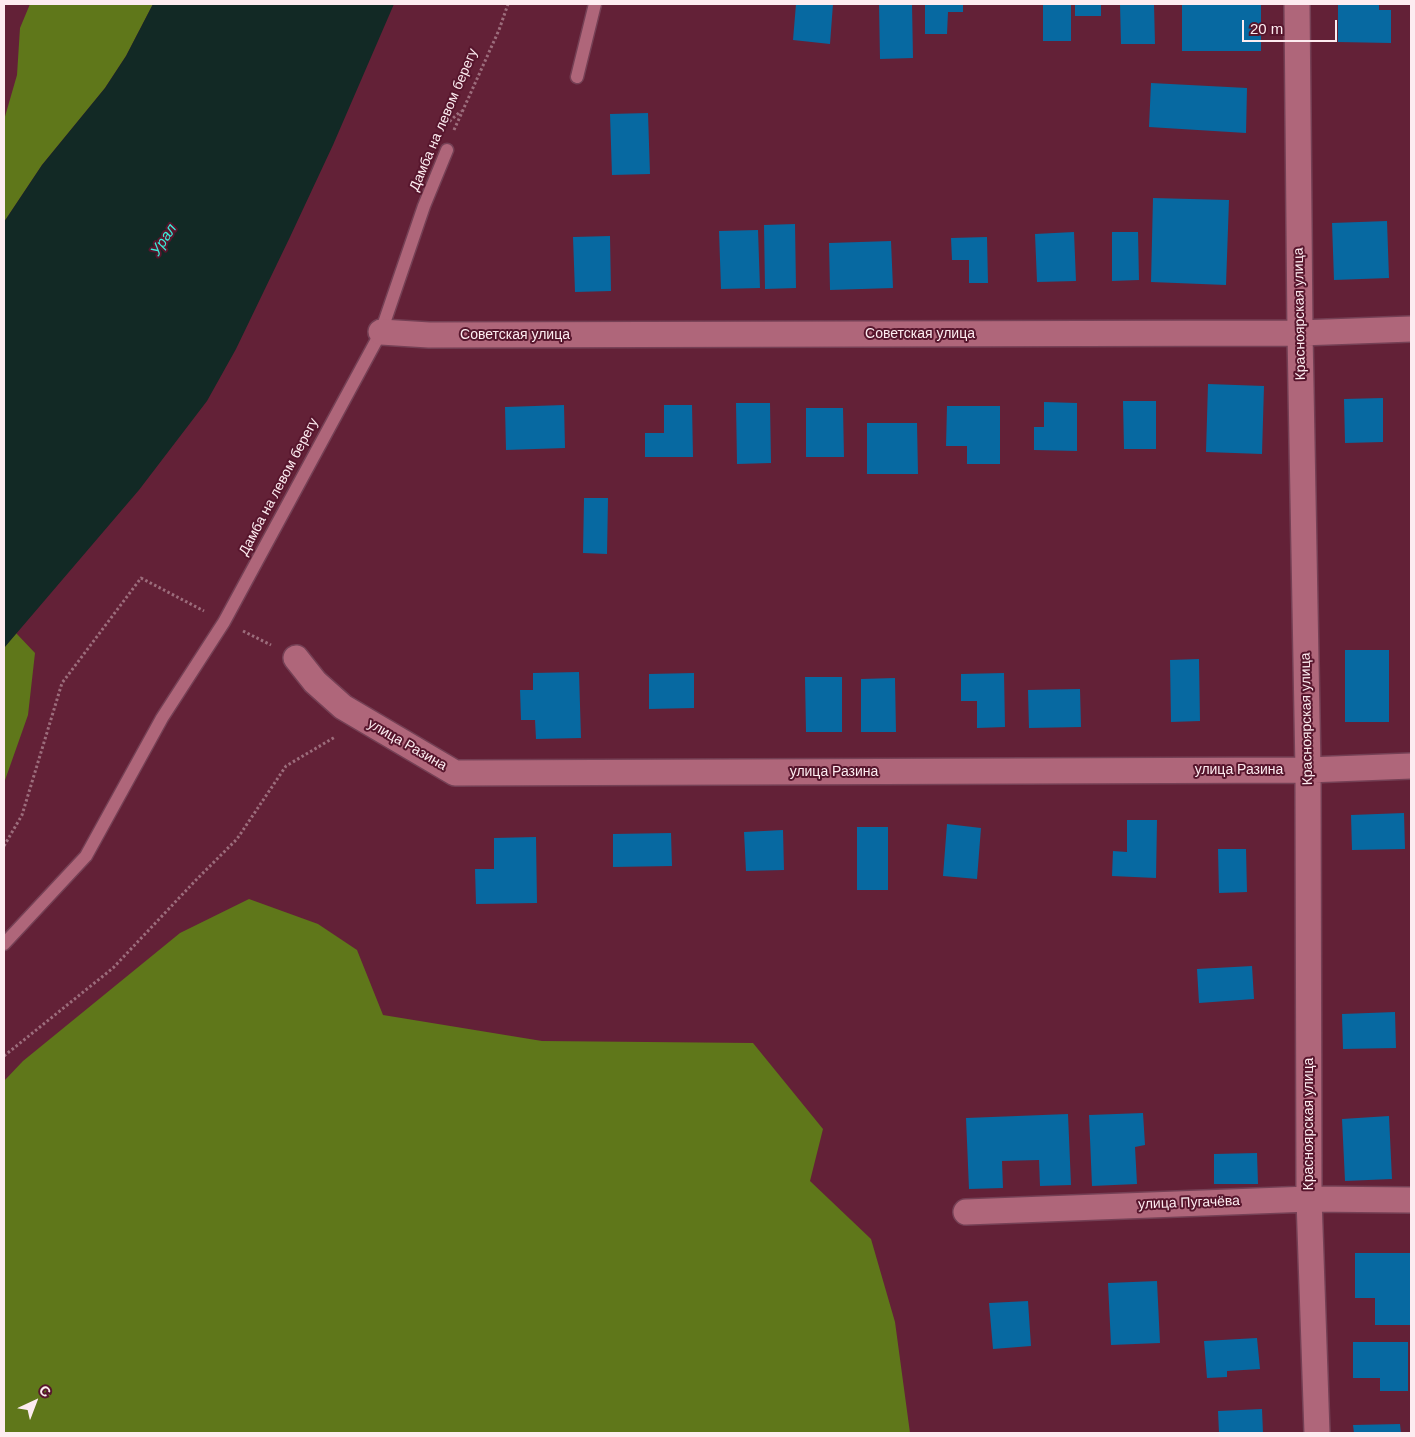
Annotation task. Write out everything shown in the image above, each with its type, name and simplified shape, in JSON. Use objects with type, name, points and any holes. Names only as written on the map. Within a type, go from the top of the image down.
[{"type":"street","name":"Красноярская улица","points":[[1297,4],[1300,333],[1308,770],[1309,1199],[1317,1433]]},
{"type":"street","name":"Советская улица","points":[[381,332],[429,335],[1300,333],[1411,329]]},
{"type":"street","name":"улица Разина","points":[[296,658],[315,682],[343,707],[455,773],[1308,770],[1411,766]]},
{"type":"street","name":"улица Пугачёва","points":[[966,1212],[1309,1199],[1411,1200]]},
{"type":"lane","points":[[577,77],[595,4]]},
{"type":"lane","name":"Дамба на левом берегу","points":[[4,944],[86,856],[162,718],[224,622],[381,332],[424,206],[447,150]]},
{"type":"path","name":"Дамба на левом берегу","points":[[447,150],[462,110],[499,30],[508,4]]},
{"type":"path","points":[[4,846],[22,815],[62,683],[141,578],[296,658]]},
{"type":"path","points":[[4,1056],[113,968],[237,839],[286,766],[363,720]]},
{"type":"green space","points":[[30,4],[153,4],[126,56],[105,88],[42,165],[4,222],[4,120],[17,75],[20,28]]},
{"type":"green space","points":[[16,633],[35,653],[28,715],[4,783],[4,648]]},
{"type":"green space","points":[[249,899],[318,924],[357,950],[383,1015],[542,1041],[753,1043],[823,1129],[810,1181],[871,1239],[895,1322],[910,1433],[4,1433],[4,1081],[23,1061],[180,933]]},
{"type":"water","name":"Урал","points":[[153,4],[394,4],[333,145],[290,237],[236,349],[207,401],[139,490],[4,648],[4,222],[42,165],[105,88],[126,56]]},
{"type":"building","points":[[796,4],[833,4],[830,44],[793,40]]},
{"type":"building","points":[[879,4],[912,4],[913,58],[880,59]]},
{"type":"building","points":[[925,4],[963,4],[963,12],[948,12],[947,34],[925,34]]},
{"type":"building","points":[[1043,4],[1071,4],[1071,41],[1043,41]]},
{"type":"building","points":[[1075,4],[1101,4],[1101,16],[1075,16]]},
{"type":"building","points":[[1120,4],[1154,4],[1155,44],[1121,44]]},
{"type":"building","points":[[1182,4],[1261,4],[1261,51],[1182,51]]},
{"type":"building","points":[[1338,4],[1379,4],[1379,10],[1391,10],[1391,43],[1338,42]]},
{"type":"building","points":[[1151,83],[1247,88],[1246,133],[1149,127]]},
{"type":"building","points":[[648,113],[650,174],[612,175],[610,114]]},
{"type":"building","points":[[1153,198],[1229,200],[1226,285],[1151,282]]},
{"type":"building","points":[[1387,221],[1389,278],[1334,280],[1332,223]]},
{"type":"building","points":[[795,224],[796,288],[765,289],[764,225]]},
{"type":"building","points":[[758,230],[760,288],[721,289],[719,231]]},
{"type":"building","points":[[1074,232],[1076,281],[1037,282],[1035,234]]},
{"type":"building","points":[[1112,232],[1138,232],[1139,280],[1112,281]]},
{"type":"building","points":[[610,236],[611,291],[575,292],[573,237]]},
{"type":"building","points":[[987,237],[988,283],[969,283],[969,260],[952,260],[951,238]]},
{"type":"building","points":[[891,241],[893,288],[830,290],[829,243]]},
{"type":"building","points":[[1208,384],[1264,386],[1262,454],[1206,452]]},
{"type":"building","points":[[1383,398],[1383,442],[1345,443],[1344,399]]},
{"type":"building","points":[[1123,401],[1156,401],[1156,449],[1124,449]]},
{"type":"building","points":[[1044,402],[1077,403],[1077,451],[1034,450],[1034,427],[1044,427]]},
{"type":"building","points":[[736,403],[770,403],[771,463],[737,464]]},
{"type":"building","points":[[564,405],[565,448],[506,450],[505,407]]},
{"type":"building","points":[[664,405],[692,405],[693,457],[645,457],[645,433],[664,433]]},
{"type":"building","points":[[947,406],[1000,406],[1000,464],[967,464],[967,446],[946,446]]},
{"type":"building","points":[[806,408],[843,408],[844,457],[806,457]]},
{"type":"building","points":[[867,423],[917,423],[918,474],[867,474]]},
{"type":"building","points":[[584,498],[608,498],[607,554],[583,553]]},
{"type":"building","points":[[1345,650],[1389,650],[1389,722],[1345,722]]},
{"type":"building","points":[[1199,659],[1200,721],[1171,722],[1170,660]]},
{"type":"building","points":[[579,672],[581,738],[536,739],[535,720],[521,720],[520,690],[533,690],[533,673]]},
{"type":"building","points":[[694,673],[694,708],[649,709],[649,674]]},
{"type":"building","points":[[1004,673],[1005,727],[977,728],[977,701],[961,701],[961,674]]},
{"type":"building","points":[[805,677],[842,677],[842,732],[806,732]]},
{"type":"building","points":[[895,678],[896,732],[861,732],[861,679]]},
{"type":"building","points":[[1080,689],[1081,727],[1029,728],[1028,690]]},
{"type":"building","points":[[1404,813],[1405,849],[1352,850],[1351,815]]},
{"type":"building","points":[[1127,820],[1157,820],[1156,878],[1112,876],[1113,851],[1127,852]]},
{"type":"building","points":[[947,824],[981,828],[977,879],[943,876]]},
{"type":"building","points":[[857,827],[888,827],[888,890],[857,890]]},
{"type":"building","points":[[783,830],[784,870],[746,871],[744,832]]},
{"type":"building","points":[[671,833],[672,866],[613,867],[613,834]]},
{"type":"building","points":[[536,837],[537,903],[476,904],[475,869],[494,869],[494,838]]},
{"type":"building","points":[[1218,849],[1246,849],[1247,892],[1219,893]]},
{"type":"building","points":[[1252,966],[1254,999],[1199,1003],[1197,969]]},
{"type":"building","points":[[1395,1012],[1396,1048],[1343,1049],[1342,1014]]},
{"type":"building","points":[[1143,1113],[1145,1145],[1135,1147],[1137,1184],[1092,1186],[1089,1115]]},
{"type":"building","points":[[1068,1114],[1071,1185],[1040,1186],[1039,1160],[1002,1161],[1003,1188],[969,1189],[966,1118]]},
{"type":"building","points":[[1389,1116],[1392,1179],[1345,1181],[1342,1119]]},
{"type":"building","points":[[1257,1153],[1258,1184],[1214,1184],[1214,1154]]},
{"type":"building","points":[[1355,1253],[1411,1253],[1411,1325],[1375,1325],[1375,1298],[1355,1298]]},
{"type":"building","points":[[1157,1281],[1160,1343],[1111,1345],[1108,1283]]},
{"type":"building","points":[[1028,1301],[1031,1346],[993,1349],[989,1303]]},
{"type":"building","points":[[1257,1338],[1260,1369],[1227,1371],[1227,1377],[1207,1378],[1204,1341]]},
{"type":"building","points":[[1353,1342],[1408,1342],[1408,1391],[1380,1391],[1380,1378],[1353,1378]]},
{"type":"building","points":[[1262,1409],[1263,1433],[1219,1433],[1218,1411]]},
{"type":"building","points":[[1400,1424],[1401,1433],[1354,1433],[1353,1425]]}]
